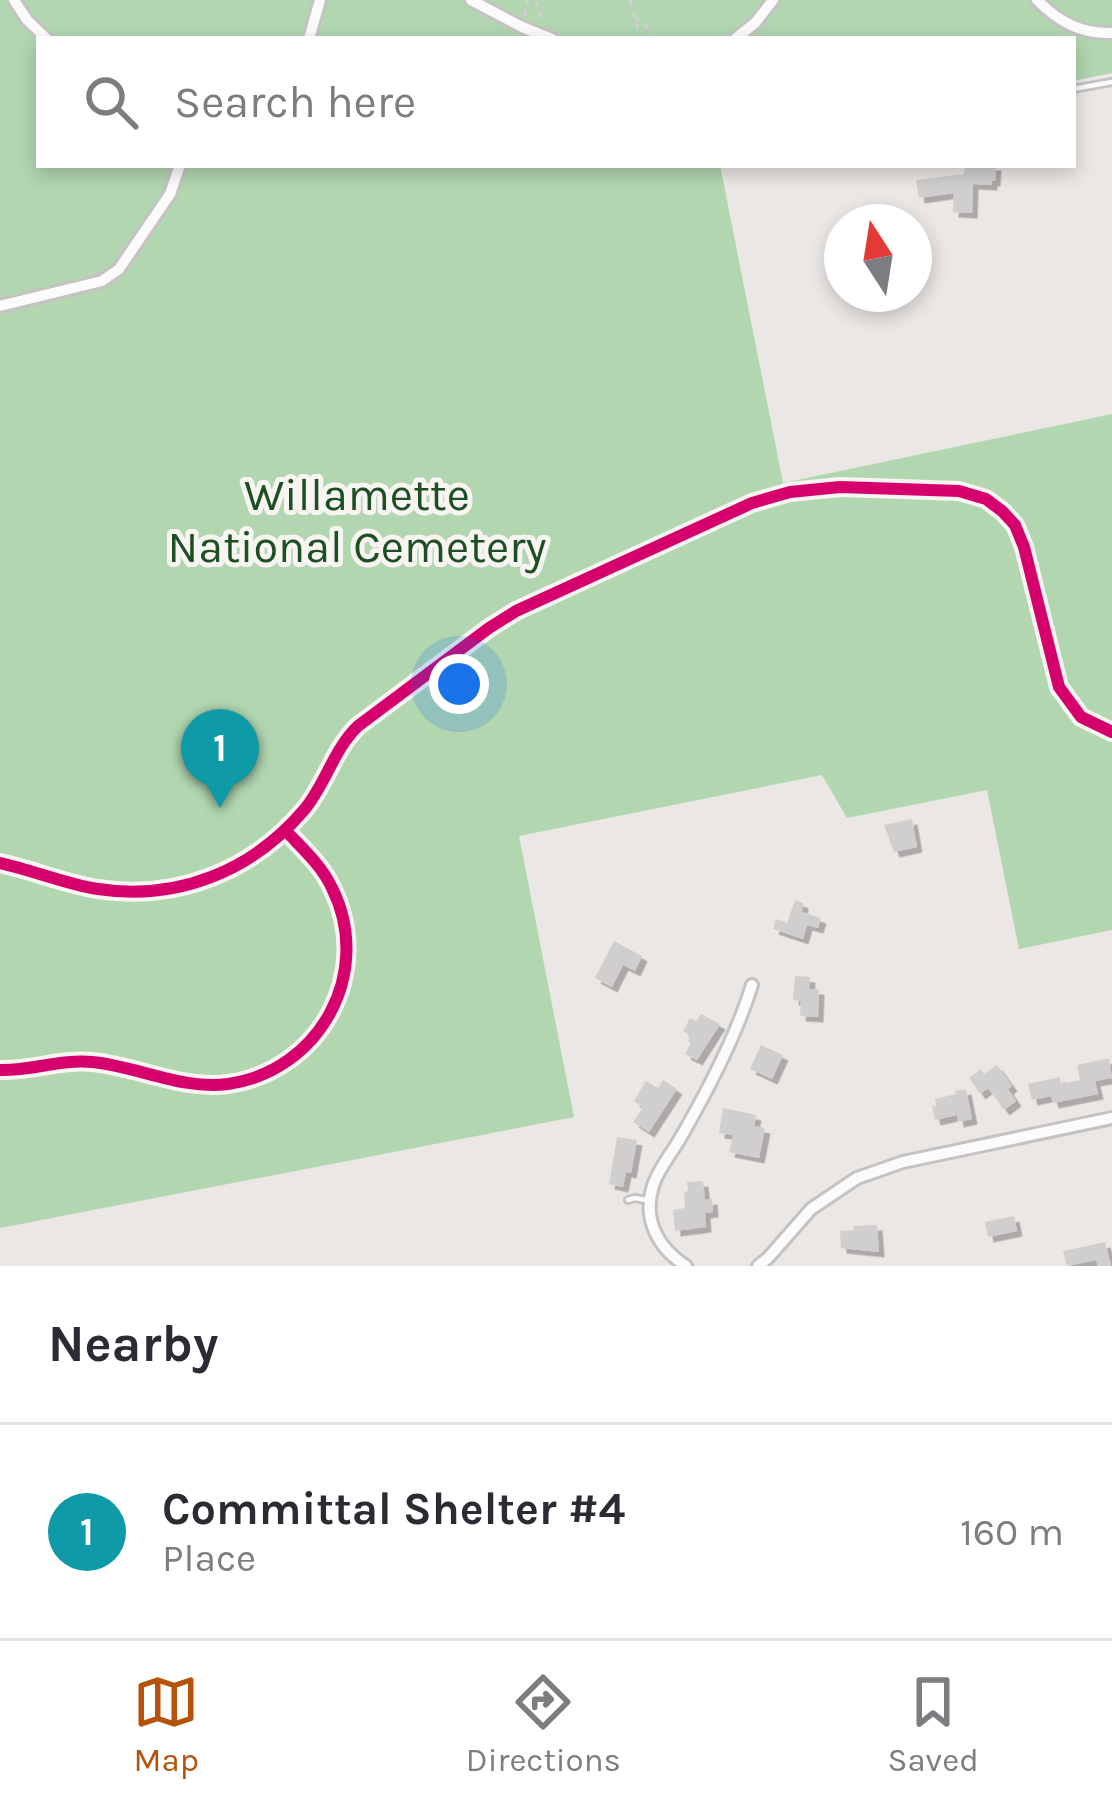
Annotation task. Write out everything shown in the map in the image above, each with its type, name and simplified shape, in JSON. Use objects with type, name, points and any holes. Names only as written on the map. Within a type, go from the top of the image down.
[{"type":"street","points":[[14,0],[44,36]]},
{"type":"street","points":[[310,36],[320,0]]},
{"type":"street","points":[[470,0],[545,36]]},
{"type":"street","points":[[739,36],[773,0]]},
{"type":"street","points":[[1037,0],[1077,28],[1112,33]]},
{"type":"street","points":[[0,306],[111,276],[170,194],[179,168]]},
{"type":"street","points":[[0,863],[98,889],[151,892],[209,880],[238,866],[286,831],[317,794],[348,735],[502,619],[730,512],[770,497],[815,489],[950,490],[986,499],[1002,511],[1022,539],[1059,687],[1081,717],[1112,732]]},
{"type":"street","points":[[0,1070],[84,1061],[182,1082],[223,1085],[264,1074],[302,1049],[333,1012],[344,971],[346,934],[331,886],[286,831]]},
{"type":"street","points":[[686,1266],[659,1244],[651,1217],[653,1187],[743,1013],[752,985]]},
{"type":"street","points":[[758,1266],[811,1209],[857,1178],[903,1162],[1112,1118]]},
{"type":"lane","points":[[1076,88],[1112,82]]},
{"type":"lane","points":[[628,1199],[651,1202]]},
{"type":"path","points":[[524,28],[527,0]]},
{"type":"path","points":[[536,0],[548,36]]},
{"type":"path","points":[[630,0],[640,36]]},
{"type":"path","points":[[634,16],[651,36]]},
{"type":"green space","name":"Willamette National Cemetery","points":[[0,0],[1112,0],[1112,73],[1076,80],[1076,36],[36,36],[36,168],[721,168],[783,483],[1112,414],[1112,930],[1019,949],[987,790],[847,818],[822,775],[519,836],[574,1117],[0,1228]]},
{"type":"building","points":[[965,168],[996,168],[992,185],[973,184],[972,213],[953,212],[954,193],[919,198],[916,180],[964,174]]},
{"type":"building","points":[[912,819],[917,847],[894,852],[884,825]]},
{"type":"building","points":[[795,900],[803,903],[802,912],[821,918],[818,928],[807,925],[803,939],[773,929],[776,919],[787,923]]},
{"type":"building","points":[[614,941],[642,956],[635,971],[623,965],[612,987],[595,978]]},
{"type":"building","points":[[795,976],[810,977],[809,989],[819,989],[818,1017],[800,1016],[801,1001],[793,1000]]},
{"type":"building","points":[[701,1014],[720,1024],[697,1060],[685,1054],[691,1036],[683,1031],[690,1018],[696,1021]]},
{"type":"building","points":[[761,1045],[783,1055],[772,1079],[750,1069]]},
{"type":"building","points":[[1109,1058],[1112,1078],[1095,1081],[1098,1094],[1053,1103],[1051,1096],[1032,1100],[1028,1084],[1060,1077],[1061,1084],[1080,1080],[1077,1065]]},
{"type":"building","points":[[997,1065],[1016,1101],[1004,1110],[988,1088],[980,1094],[969,1078]]},
{"type":"building","points":[[663,1080],[677,1089],[649,1132],[633,1122],[643,1107],[634,1101],[646,1081],[658,1088]]},
{"type":"building","points":[[966,1089],[972,1119],[958,1122],[957,1115],[935,1120],[935,1099]]},
{"type":"building","points":[[723,1108],[756,1115],[754,1126],[765,1128],[759,1158],[729,1152],[733,1135],[719,1133]]},
{"type":"building","points":[[617,1137],[637,1140],[631,1173],[626,1172],[623,1187],[609,1184]]},
{"type":"building","points":[[703,1181],[705,1200],[712,1199],[713,1212],[705,1213],[706,1227],[675,1231],[673,1210],[685,1208],[687,1182]]},
{"type":"building","points":[[1014,1216],[1017,1231],[988,1237],[985,1222]]},
{"type":"building","points":[[877,1225],[879,1252],[841,1248],[840,1231]]},
{"type":"building","points":[[1105,1242],[1111,1266],[1098,1266],[1096,1260],[1067,1266],[1063,1251]]},
{"type":"cycle path","points":[[0,863],[86,887],[128,892],[212,877],[261,850],[304,810],[358,726],[489,628],[516,611],[752,503],[790,492],[840,487],[959,491],[986,499],[1015,525],[1024,547],[1059,687],[1081,717],[1112,732]]},
{"type":"cycle path","points":[[0,1070],[92,1062],[211,1085],[261,1075],[289,1060],[330,1013],[342,984],[346,952],[343,920],[332,888],[286,831]]},
{"type":"place","name":"Committal Shelter #4","points":[[220,808]]}]
